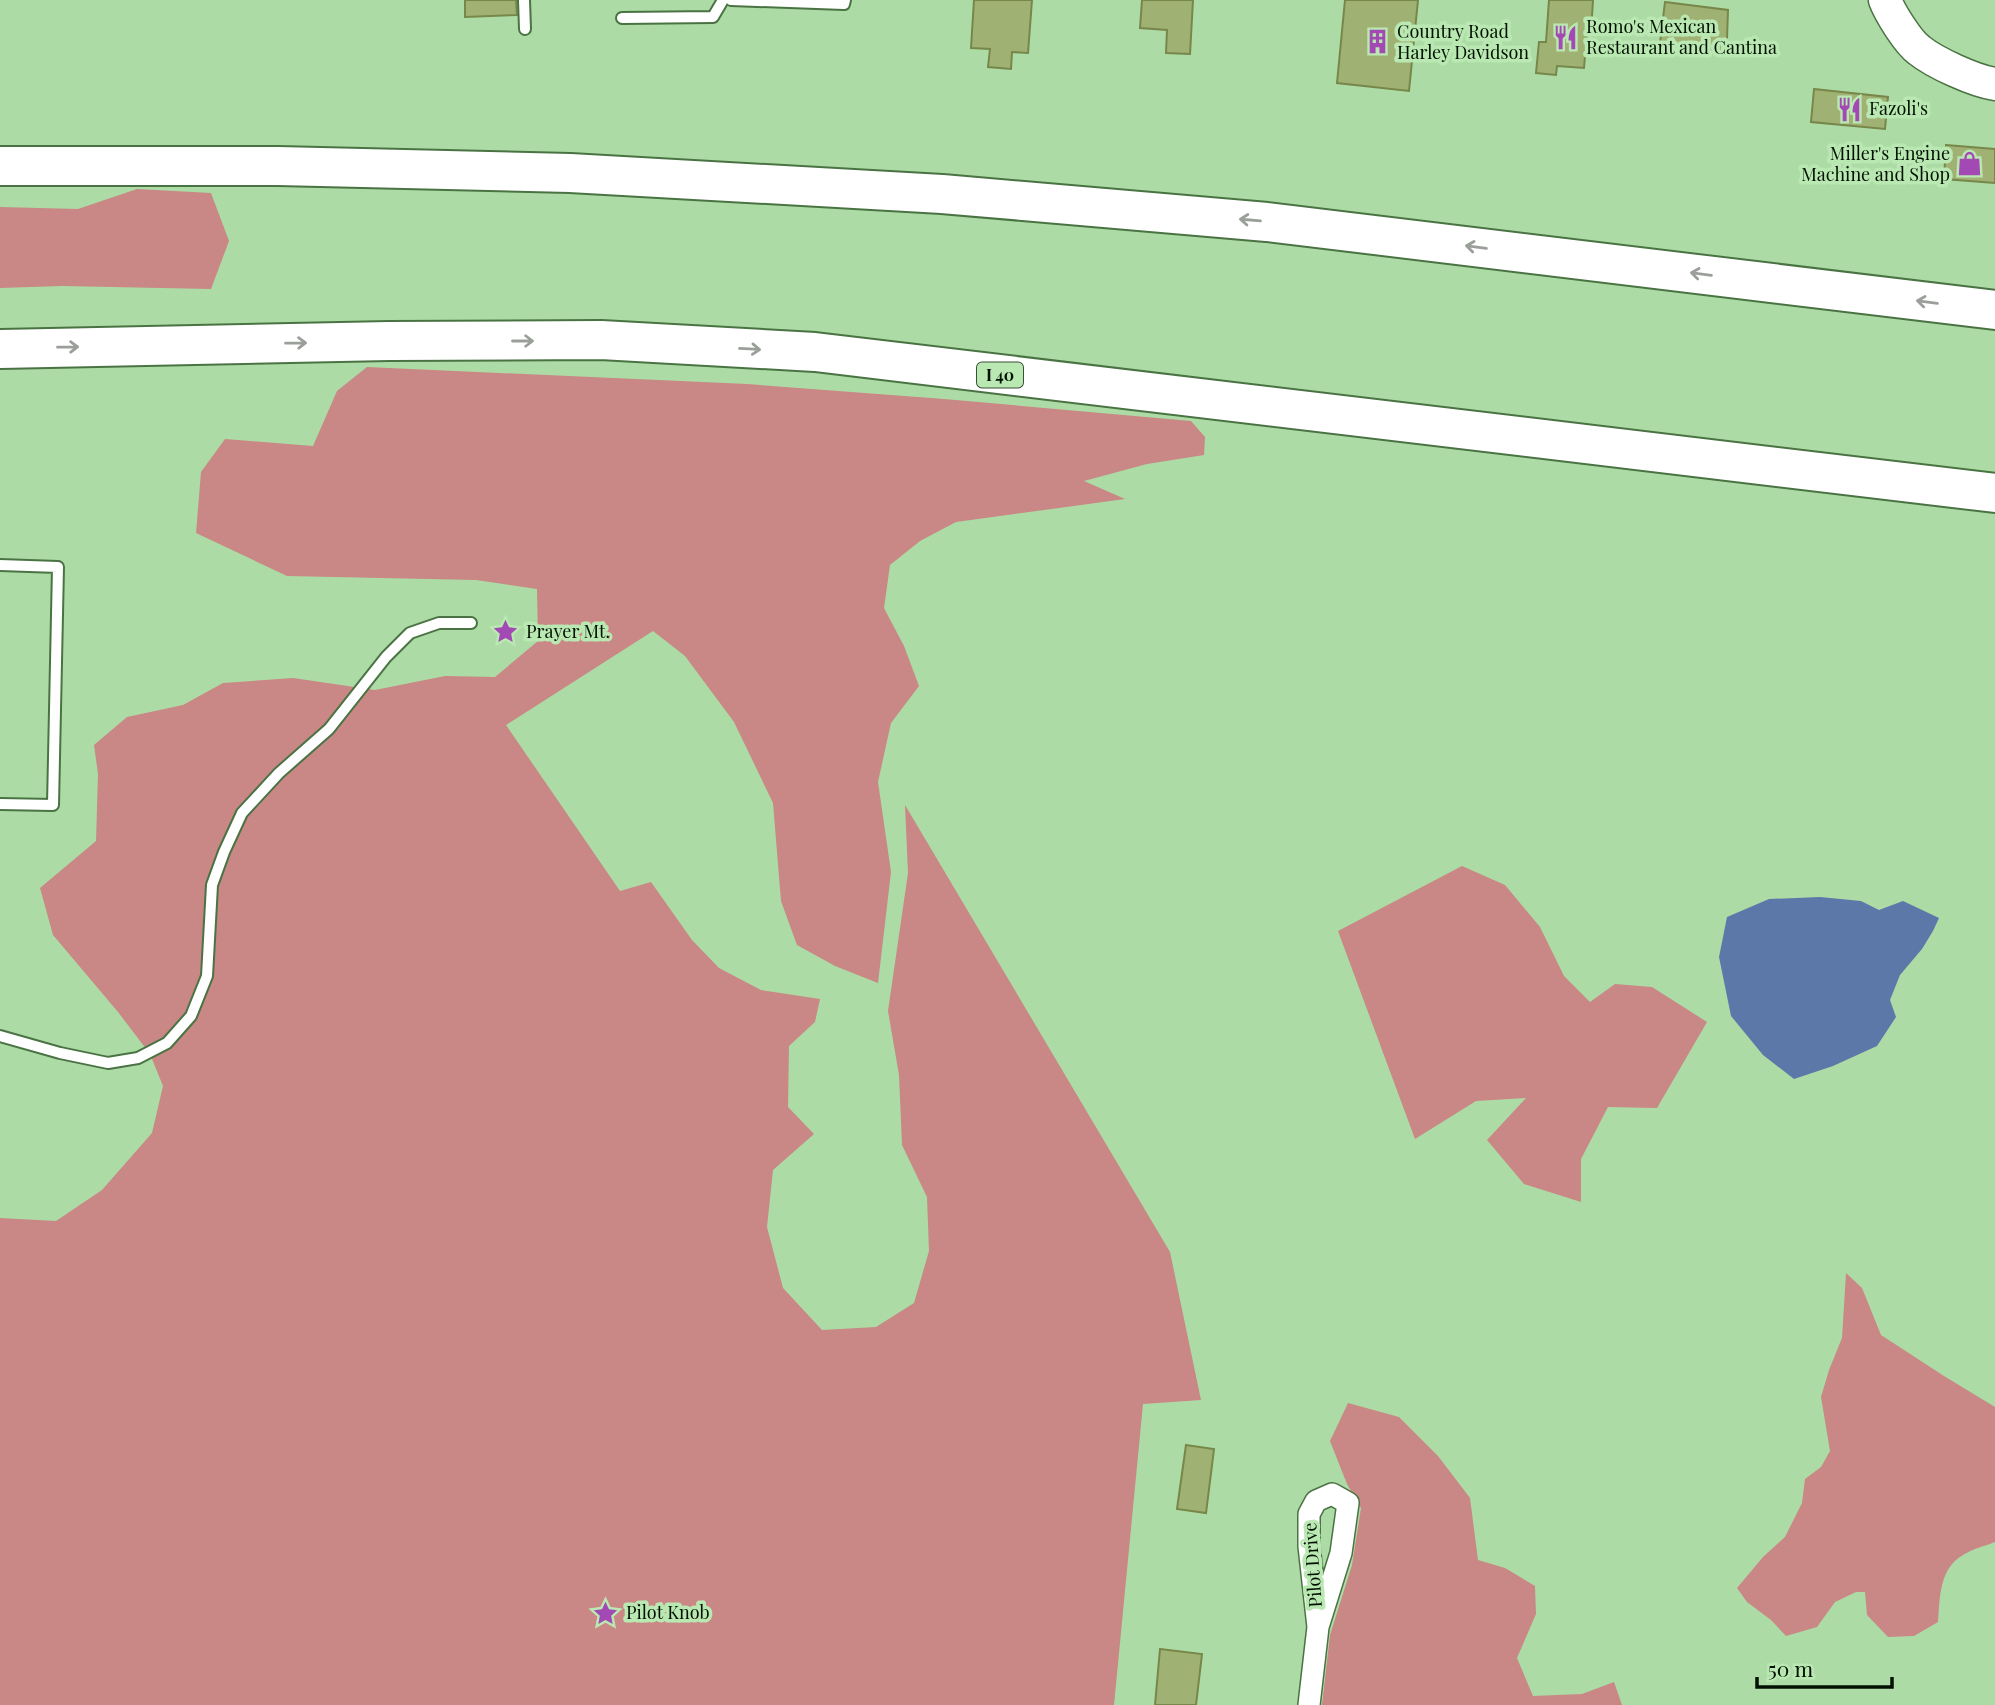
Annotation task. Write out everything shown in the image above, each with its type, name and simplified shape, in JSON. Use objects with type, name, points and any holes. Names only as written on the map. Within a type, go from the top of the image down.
[{"type":"highway","points":[[0,166],[278,166],[570,173],[942,194],[1266,222],[1995,310]]},
{"type":"highway","name":"I 40","points":[[0,349],[601,340],[815,352],[1995,494]]},
{"type":"street","points":[[1885,0],[1889,11],[1918,49],[1954,69],[1995,84]]},
{"type":"street","name":"Pilot Drive","points":[[1309,1705],[1318,1628],[1342,1553],[1348,1503],[1332,1494],[1316,1501],[1309,1514],[1309,1546],[1318,1628]]},
{"type":"lane","points":[[524,0],[525,29]]},
{"type":"lane","points":[[622,18],[713,17],[723,0]]},
{"type":"lane","points":[[731,0],[845,4],[845,0]]},
{"type":"lane","points":[[0,565],[58,567],[53,805],[0,804]]},
{"type":"lane","points":[[0,1036],[108,1063],[138,1058],[167,1043],[191,1016],[207,976],[212,885],[223,852],[242,813],[279,773],[329,729],[386,657],[410,633],[439,622],[471,623]]},
{"type":"shaded area","points":[[137,189],[211,193],[229,241],[211,289],[62,286],[0,288],[0,207],[78,209]]},
{"type":"shaded area","points":[[367,367],[747,384],[944,399],[1191,421],[1205,437],[1204,455],[1147,464],[1084,481],[1125,499],[956,522],[920,541],[890,565],[884,608],[904,646],[919,686],[891,723],[878,782],[891,872],[878,983],[835,966],[797,945],[781,901],[773,803],[734,722],[685,656],[653,631],[506,725],[620,891],[651,882],[692,940],[719,968],[761,990],[820,999],[815,1022],[789,1046],[788,1107],[814,1134],[773,1170],[767,1227],[783,1288],[822,1330],[876,1327],[914,1303],[929,1251],[927,1197],[902,1145],[899,1075],[888,1011],[908,873],[905,805],[1170,1252],[1201,1400],[1143,1404],[1114,1705],[0,1705],[0,1218],[56,1221],[102,1190],[152,1133],[163,1086],[150,1054],[53,935],[40,888],[96,841],[98,774],[94,745],[127,717],[183,705],[223,683],[293,678],[375,690],[445,676],[495,677],[538,641],[537,589],[476,580],[287,576],[196,533],[201,472],[225,439],[313,446],[337,391]]},
{"type":"shaded area","points":[[1462,866],[1505,885],[1540,927],[1564,976],[1590,1002],[1615,984],[1652,987],[1707,1022],[1657,1108],[1608,1107],[1581,1159],[1581,1202],[1524,1184],[1487,1140],[1526,1098],[1476,1101],[1415,1139],[1338,931]]},
{"type":"shaded area","points":[[1846,1273],[1862,1288],[1881,1335],[1995,1407],[1995,1542],[1970,1551],[1955,1561],[1942,1584],[1938,1622],[1914,1636],[1888,1637],[1867,1615],[1865,1592],[1856,1592],[1835,1602],[1817,1627],[1786,1636],[1771,1620],[1747,1602],[1737,1588],[1763,1557],[1785,1537],[1802,1503],[1805,1479],[1821,1467],[1830,1451],[1821,1397],[1842,1338]]},
{"type":"shaded area","points":[[1348,1403],[1399,1417],[1438,1456],[1470,1498],[1478,1560],[1505,1568],[1535,1586],[1536,1614],[1517,1658],[1533,1696],[1582,1694],[1614,1682],[1622,1705],[1322,1705],[1330,1635],[1352,1565],[1361,1508],[1347,1484],[1330,1441]]},
{"type":"water","points":[[1820,897],[1861,901],[1879,910],[1903,901],[1939,918],[1922,949],[1900,975],[1890,1000],[1896,1017],[1877,1046],[1833,1066],[1794,1079],[1763,1055],[1731,1016],[1719,957],[1727,917],[1769,899]]},
{"type":"building","points":[[465,0],[516,0],[517,15],[465,17]]},
{"type":"building","points":[[974,0],[1032,0],[1028,53],[1012,52],[1011,69],[988,67],[990,49],[971,48]]},
{"type":"building","points":[[1142,0],[1193,0],[1190,54],[1166,53],[1167,30],[1140,28]]},
{"type":"building","name":"Country Road Harley Davidson","points":[[1345,0],[1418,0],[1409,91],[1337,83]]},
{"type":"building","name":"Romo's Mexican Restaurant and Cantina","points":[[1549,0],[1593,0],[1591,32],[1587,32],[1584,68],[1557,66],[1556,75],[1536,73],[1539,42],[1546,42]]},
{"type":"building","points":[[1665,2],[1728,10],[1727,39],[1724,39],[1723,51],[1660,43]]},
{"type":"building","name":"Fazoli's","points":[[1814,89],[1888,97],[1885,129],[1811,122]]},
{"type":"building","name":"Miller's Engine Machine and Shop","points":[[1946,145],[1995,149],[1995,183],[1944,179]]},
{"type":"building","points":[[1186,1445],[1214,1449],[1206,1513],[1177,1509]]},
{"type":"building","points":[[1160,1649],[1202,1654],[1196,1705],[1155,1705]]},
{"type":"place","name":"Romo's Mexican Restaurant and Cantina","points":[[1566,37]]},
{"type":"place","name":"Country Road Harley Davidson","points":[[1377,42]]},
{"type":"place","name":"Fazoli's","points":[[1849,109]]},
{"type":"place","name":"Miller's Engine Machine and Shop","points":[[1970,164]]},
{"type":"place","name":"Prayer Mt.","points":[[506,632]]},
{"type":"place","name":"Pilot Knob","points":[[606,1613]]}]
